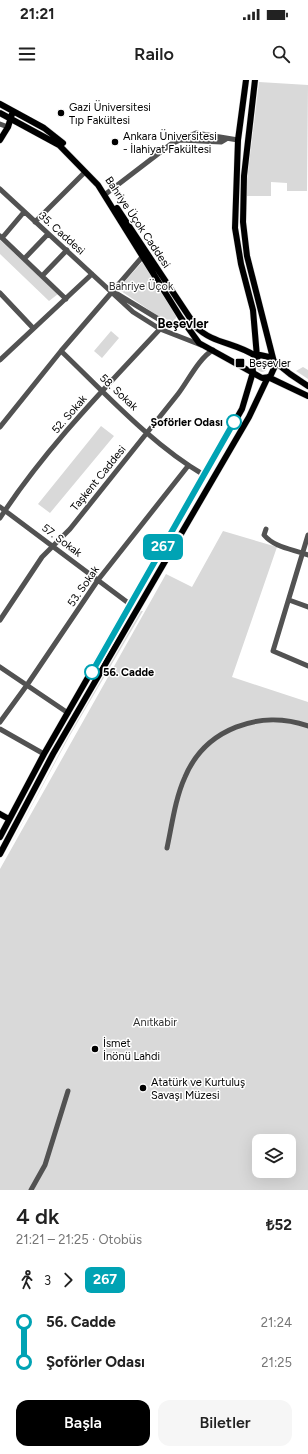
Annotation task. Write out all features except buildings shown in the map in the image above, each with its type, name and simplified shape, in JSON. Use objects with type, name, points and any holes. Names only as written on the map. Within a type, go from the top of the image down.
[{"type":"main road","points":[[246,80],[238,140],[235,228],[241,264],[253,310],[257,357]]},
{"type":"main road","points":[[0,854],[52,754],[249,417],[268,377],[274,370],[274,362],[247,256],[242,222],[244,176],[255,80]]},
{"type":"main road","name":"Bahriye Üçok Caddesi","points":[[0,104],[44,128],[64,144],[107,193],[196,327],[209,338],[246,350],[257,357]]},
{"type":"main road","points":[[0,140],[12,118],[13,110]]},
{"type":"main road","name":"Bahriye Üçok Caddesi","points":[[0,113],[12,118],[59,145],[98,186],[185,324],[202,345]]},
{"type":"main road","points":[[185,324],[191,319]]},
{"type":"main road","points":[[202,345],[253,372],[259,377],[268,377],[308,396]]},
{"type":"main road","points":[[0,837],[44,754],[131,605],[242,409],[253,372],[252,362],[257,357],[267,355],[274,362],[308,386]]},
{"type":"main road","points":[[0,814],[9,819]]},
{"type":"street","points":[[0,124],[8,127]]},
{"type":"street","points":[[107,193],[171,144],[196,133],[238,140]]},
{"type":"street","points":[[196,133],[197,142]]},
{"type":"street","points":[[179,140],[221,142],[226,139]]},
{"type":"street","points":[[35,222],[85,172]]},
{"type":"street","name":"35. Caddesi","points":[[1,192],[111,291]]},
{"type":"street","points":[[24,212],[1,237],[43,275],[66,299]]},
{"type":"street","points":[[25,258],[48,234]]},
{"type":"street","points":[[43,275],[67,250]]},
{"type":"street","points":[[0,427],[111,291],[143,256]]},
{"type":"street","points":[[0,360],[92,274]]},
{"type":"street","points":[[111,291],[165,323],[185,324]]},
{"type":"street","points":[[111,291],[133,312],[160,329],[202,345]]},
{"type":"street","points":[[0,293],[33,328]]},
{"type":"street","name":"52. Sokak","points":[[0,518],[2,509],[34,470],[102,391],[160,329]]},
{"type":"street","name":"Taşkent Caddesi","points":[[0,620],[42,557],[52,545],[70,529],[148,432],[190,378],[203,356],[213,350]]},
{"type":"street","name":"58. Sokak","points":[[61,351],[102,391],[148,432],[188,466],[204,475]]},
{"type":"street","name":"53. Sokak","points":[[0,722],[27,685],[98,580],[188,466]]},
{"type":"street","name":"57. Sokak","points":[[2,509],[131,605]]},
{"type":"street","points":[[266,530],[264,535],[281,547],[308,555]]},
{"type":"street","points":[[308,535],[272,651],[308,666]]},
{"type":"street","points":[[289,600],[308,607]]},
{"type":"street","points":[[0,667],[68,713]]},
{"type":"street","points":[[168,848],[184,778],[193,761],[210,742],[235,727],[260,720],[280,719],[308,726]]},
{"type":"street","points":[[0,729],[44,754]]},
{"type":"street","points":[[33,1190],[44,1166],[68,1091]]},
{"type":"green space","points":[[259,82],[308,85],[307,191],[287,191],[287,183],[271,182],[271,196],[245,196]]},
{"type":"green space","points":[[0,240],[58,294],[49,301],[0,254]]},
{"type":"green space","name":"Bahriye Üçok","points":[[143,261],[176,314],[176,318],[173,321],[161,318],[118,289]]},
{"type":"green space","points":[[111,331],[119,338],[102,358],[94,351]]},
{"type":"green space","points":[[260,362],[264,362],[266,363],[266,371],[260,372],[257,369],[257,365]]},
{"type":"green space","points":[[303,367],[308,370],[308,379],[296,371]]},
{"type":"green space","points":[[101,426],[114,436],[50,513],[38,504]]},
{"type":"green space","name":"Anıtkabir","points":[[223,531],[277,547],[232,677],[308,702],[308,1190],[0,1190],[0,869],[166,574],[192,587]]},
{"type":"green space","points":[[141,611],[143,611],[69,737],[0,865],[68,737]]},
{"type":"bus line","name":"267","points":[[92,672],[234,422]]},
{"type":"place","name":"Gazi Üniversitesi Tıp Fakültesi","points":[[61,113]]},
{"type":"place","name":"Ankara Üniversitesi - İlahiyat Fakültesi","points":[[115,142]]},
{"type":"place","name":"Beşevler","points":[[240,363]]},
{"type":"place","name":"Şoförler Odası","points":[[234,422]]},
{"type":"place","name":"56. Cadde","points":[[92,672]]},
{"type":"place","name":"İsmet İnönü Lahdi","points":[[95,1049]]},
{"type":"place","name":"Atatürk ve Kurtuluş Savaşı Müzesi","points":[[143,1088]]},
{"type":"district","name":"Beşevler","points":[[183,323]]}]
